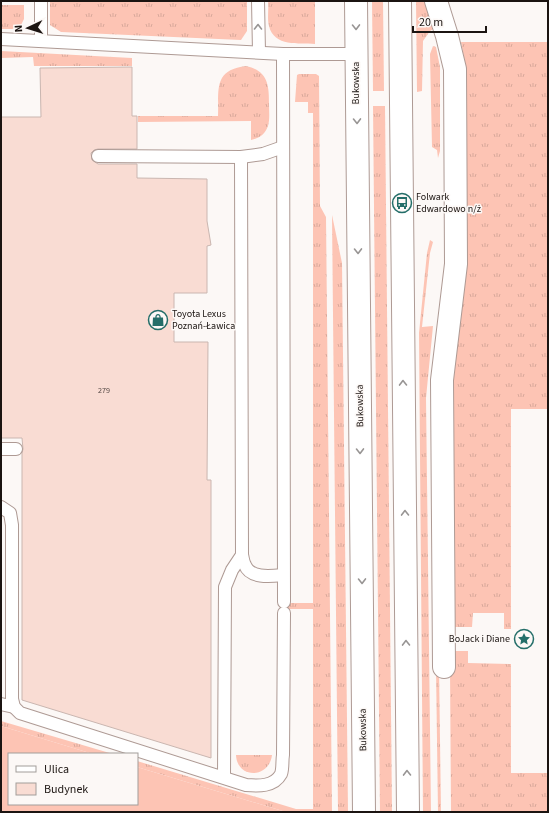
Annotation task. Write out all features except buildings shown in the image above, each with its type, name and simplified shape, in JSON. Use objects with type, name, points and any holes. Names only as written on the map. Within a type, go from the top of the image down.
[{"type":"main road","name":"Bukowska","points":[[356,1],[364,812]]},
{"type":"main road","points":[[400,1],[408,812]]},
{"type":"main road","points":[[436,1],[456,69],[456,264],[442,380],[444,667]]},
{"type":"lane","points":[[41,1],[41,41]]},
{"type":"lane","points":[[258,1],[259,52]]},
{"type":"lane","points":[[1,39],[283,54],[356,54]]},
{"type":"lane","points":[[1,507],[10,513],[12,525],[12,699],[14,707],[20,713],[246,784],[260,786],[272,783],[281,774],[283,755],[284,607],[283,54]]},
{"type":"lane","points":[[98,156],[242,157],[263,154],[283,147]]},
{"type":"lane","points":[[242,157],[242,555],[245,567],[252,573],[261,576],[283,575]]},
{"type":"lane","points":[[1,450],[16,449]]},
{"type":"lane","points":[[224,777],[226,586],[232,570],[242,555]]},
{"type":"lane","points":[[1,704],[14,707]]},
{"type":"green space","points":[[50,1],[247,1],[247,31],[241,40],[61,32],[50,25]]},
{"type":"green space","points":[[268,1],[315,1],[315,44],[288,42],[276,38],[269,26]]},
{"type":"green space","points":[[372,1],[383,1],[384,91],[373,91]]},
{"type":"green space","points":[[416,1],[426,1],[435,28],[430,31],[423,41],[422,91],[417,92]]},
{"type":"green space","points":[[1,5],[24,5],[24,19],[20,27],[1,29]]},
{"type":"green space","points":[[461,42],[548,42],[548,409],[511,409],[511,629],[504,629],[504,613],[473,613],[472,627],[454,627],[452,398],[463,277],[466,68]]},
{"type":"green space","points":[[433,46],[436,47],[440,67],[440,151],[438,158],[437,150],[432,147],[430,54]]},
{"type":"green space","points":[[1,51],[132,58],[132,66],[34,66],[33,57],[1,58]]},
{"type":"green space","points":[[246,66],[259,71],[263,75],[268,85],[269,123],[264,133],[260,137],[251,140],[251,121],[138,122],[138,116],[218,116],[219,90],[223,77],[235,68]]},
{"type":"green space","points":[[316,74],[319,76],[320,206],[326,217],[332,812],[286,812],[138,767],[138,761],[296,809],[313,809],[313,609],[282,609],[282,603],[313,603],[313,113],[308,113],[308,102],[295,102],[297,75]]},
{"type":"green space","points":[[373,106],[385,106],[392,812],[380,812]]},
{"type":"green space","points":[[332,215],[342,263],[348,812],[338,812]]},
{"type":"green space","points":[[430,240],[433,242],[430,253],[422,327],[433,326],[426,398],[431,812],[423,812],[419,333],[427,253]]},
{"type":"green space","points":[[454,651],[468,651],[468,663],[511,664],[511,773],[548,773],[548,812],[451,812],[450,667]]},
{"type":"green space","points":[[436,667],[439,667],[441,812],[438,812]]},
{"type":"green space","points":[[1,721],[110,753],[90,753],[1,726]]},
{"type":"green space","points":[[1,726],[90,753],[8,753],[8,805],[138,805],[138,767],[286,812],[1,812]]},
{"type":"green space","points":[[236,755],[272,755],[270,763],[265,768],[260,772],[253,773],[247,772],[242,768],[238,763]]},
{"type":"place","name":"Folwark Edwardowo n/ż","points":[[402,203]]},
{"type":"place","name":"Toyota Lexus Poznań-Ławica","points":[[158,320]]},
{"type":"place","name":"BoJack i Diane","points":[[524,639]]}]
